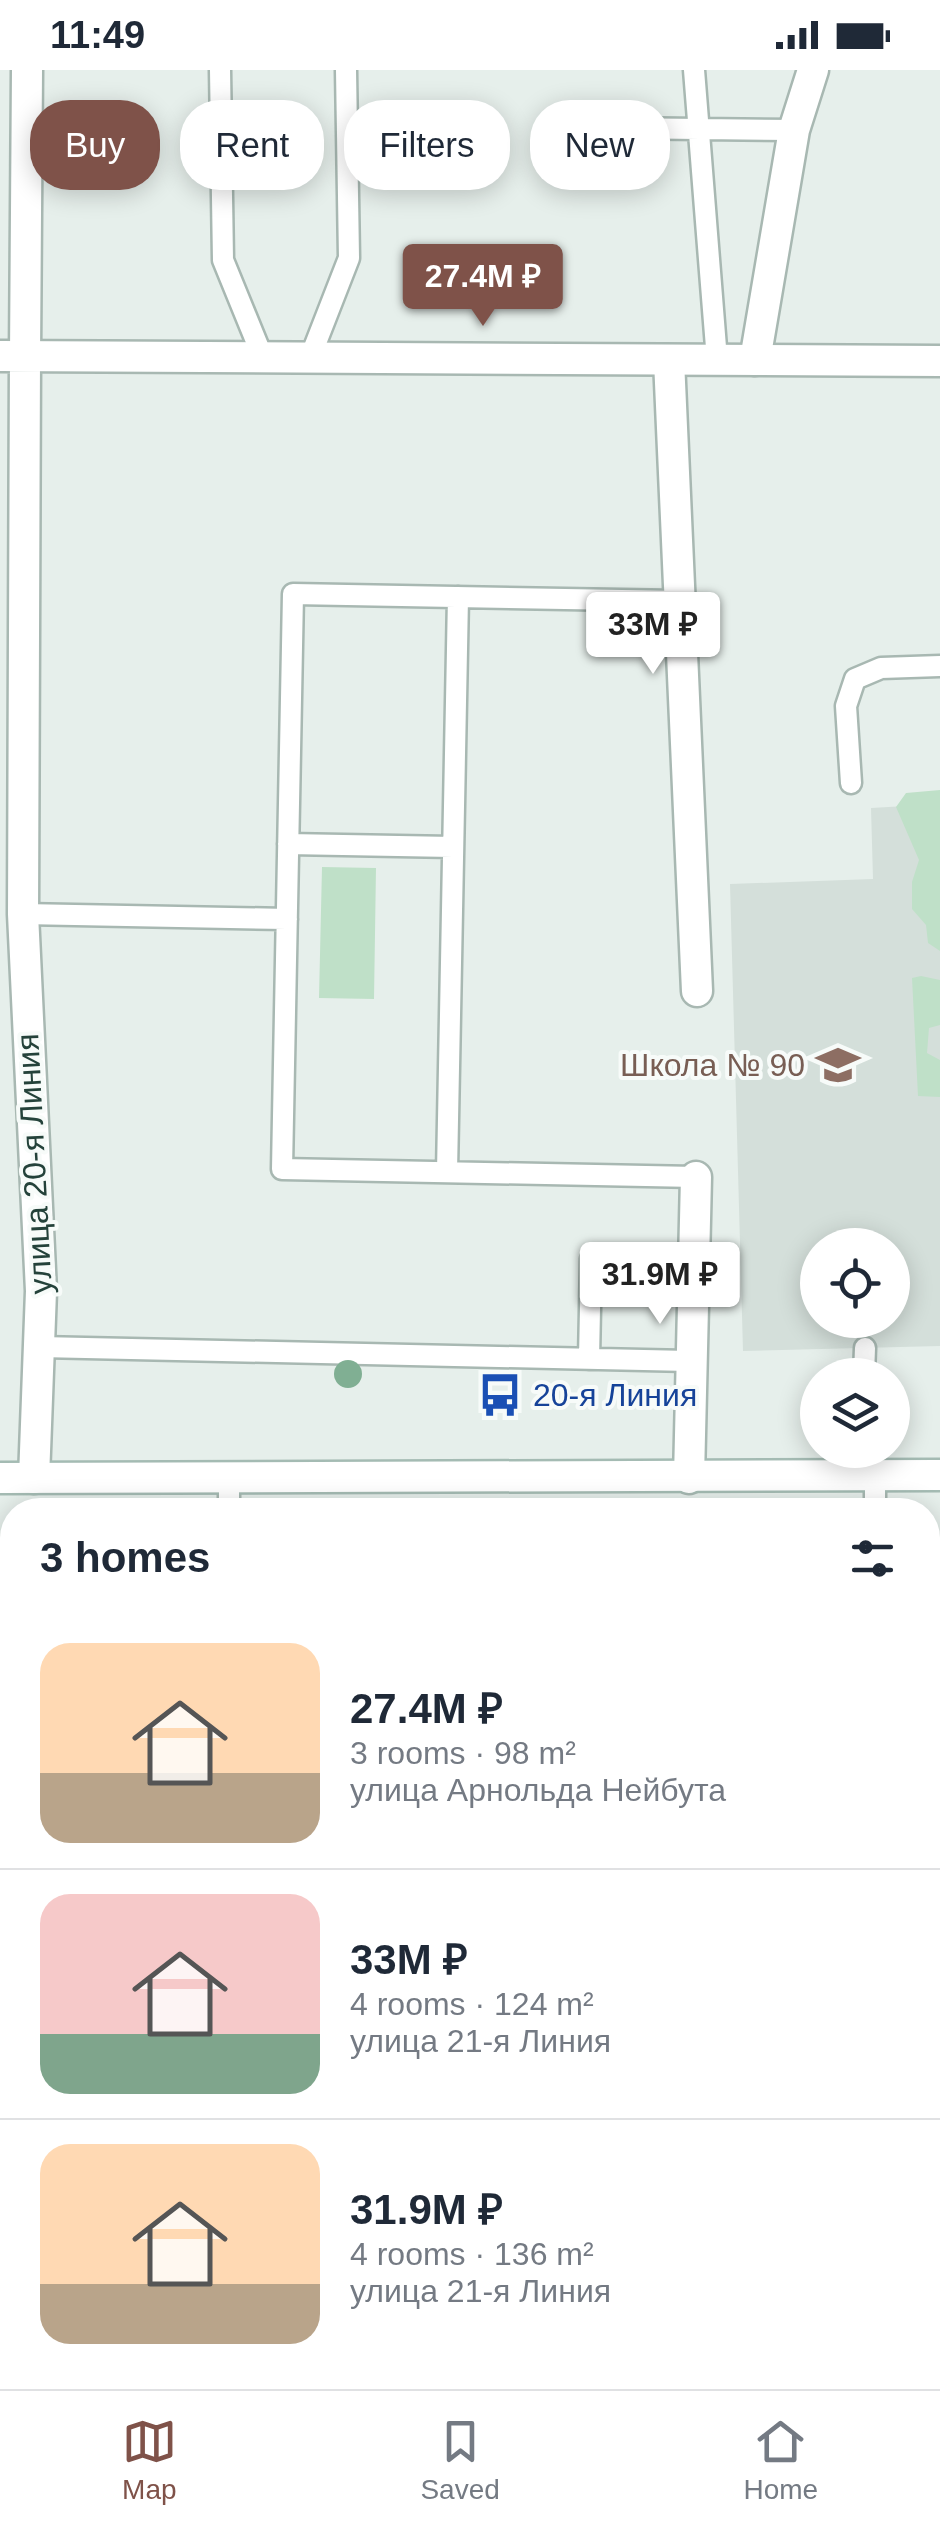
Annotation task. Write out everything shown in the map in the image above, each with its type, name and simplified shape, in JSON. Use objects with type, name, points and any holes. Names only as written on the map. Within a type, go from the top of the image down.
[{"type":"street","name":"улица 20-я Линия","points":[[27,70],[12,356],[23,914],[40,1348],[34,1478]]},
{"type":"street","points":[[755,360],[794,130],[813,70]]},
{"type":"street","points":[[12,356],[940,361]]},
{"type":"street","points":[[669,360],[697,991]]},
{"type":"street","points":[[688,1478],[688,1360],[696,1177]]},
{"type":"street","points":[[0,1478],[229,1495],[850,1468]]},
{"type":"street","points":[[875,1468],[940,1475]]},
{"type":"lane","points":[[220,70],[223,260],[262,358]]},
{"type":"lane","points":[[310,358],[349,258],[346,70]]},
{"type":"lane","points":[[694,70],[702,129],[717,360]]},
{"type":"lane","points":[[670,129],[794,130]]},
{"type":"lane","points":[[679,601],[293,594],[282,1169],[696,1177]]},
{"type":"lane","points":[[447,1172],[458,597]]},
{"type":"lane","points":[[850,783],[846,706],[855,678],[881,668],[940,666]]},
{"type":"lane","points":[[288,844],[453,848]]},
{"type":"lane","points":[[23,914],[287,920]]},
{"type":"lane","points":[[588,1359],[591,1258]]},
{"type":"lane","points":[[40,1348],[688,1360]]},
{"type":"lane","points":[[865,1348],[865,1358]]},
{"type":"lane","points":[[866,1468],[872,1498]]},
{"type":"shaded area","name":"Школа № 90","points":[[940,804],[940,1346],[743,1351],[730,884],[873,879],[871,808]]},
{"type":"green space","points":[[940,790],[940,951],[928,943],[926,925],[912,909],[912,882],[919,860],[896,807],[906,793]]},
{"type":"green space","points":[[322,867],[376,868],[374,999],[319,998]]},
{"type":"green space","points":[[912,978],[940,980],[940,1025],[929,1028],[927,1053],[940,1060],[940,1097],[918,1096]]},
{"type":"place","name":"Школа № 90","points":[[838,1065]]},
{"type":"place","name":"20-я Линия","points":[[500,1395]]}]
